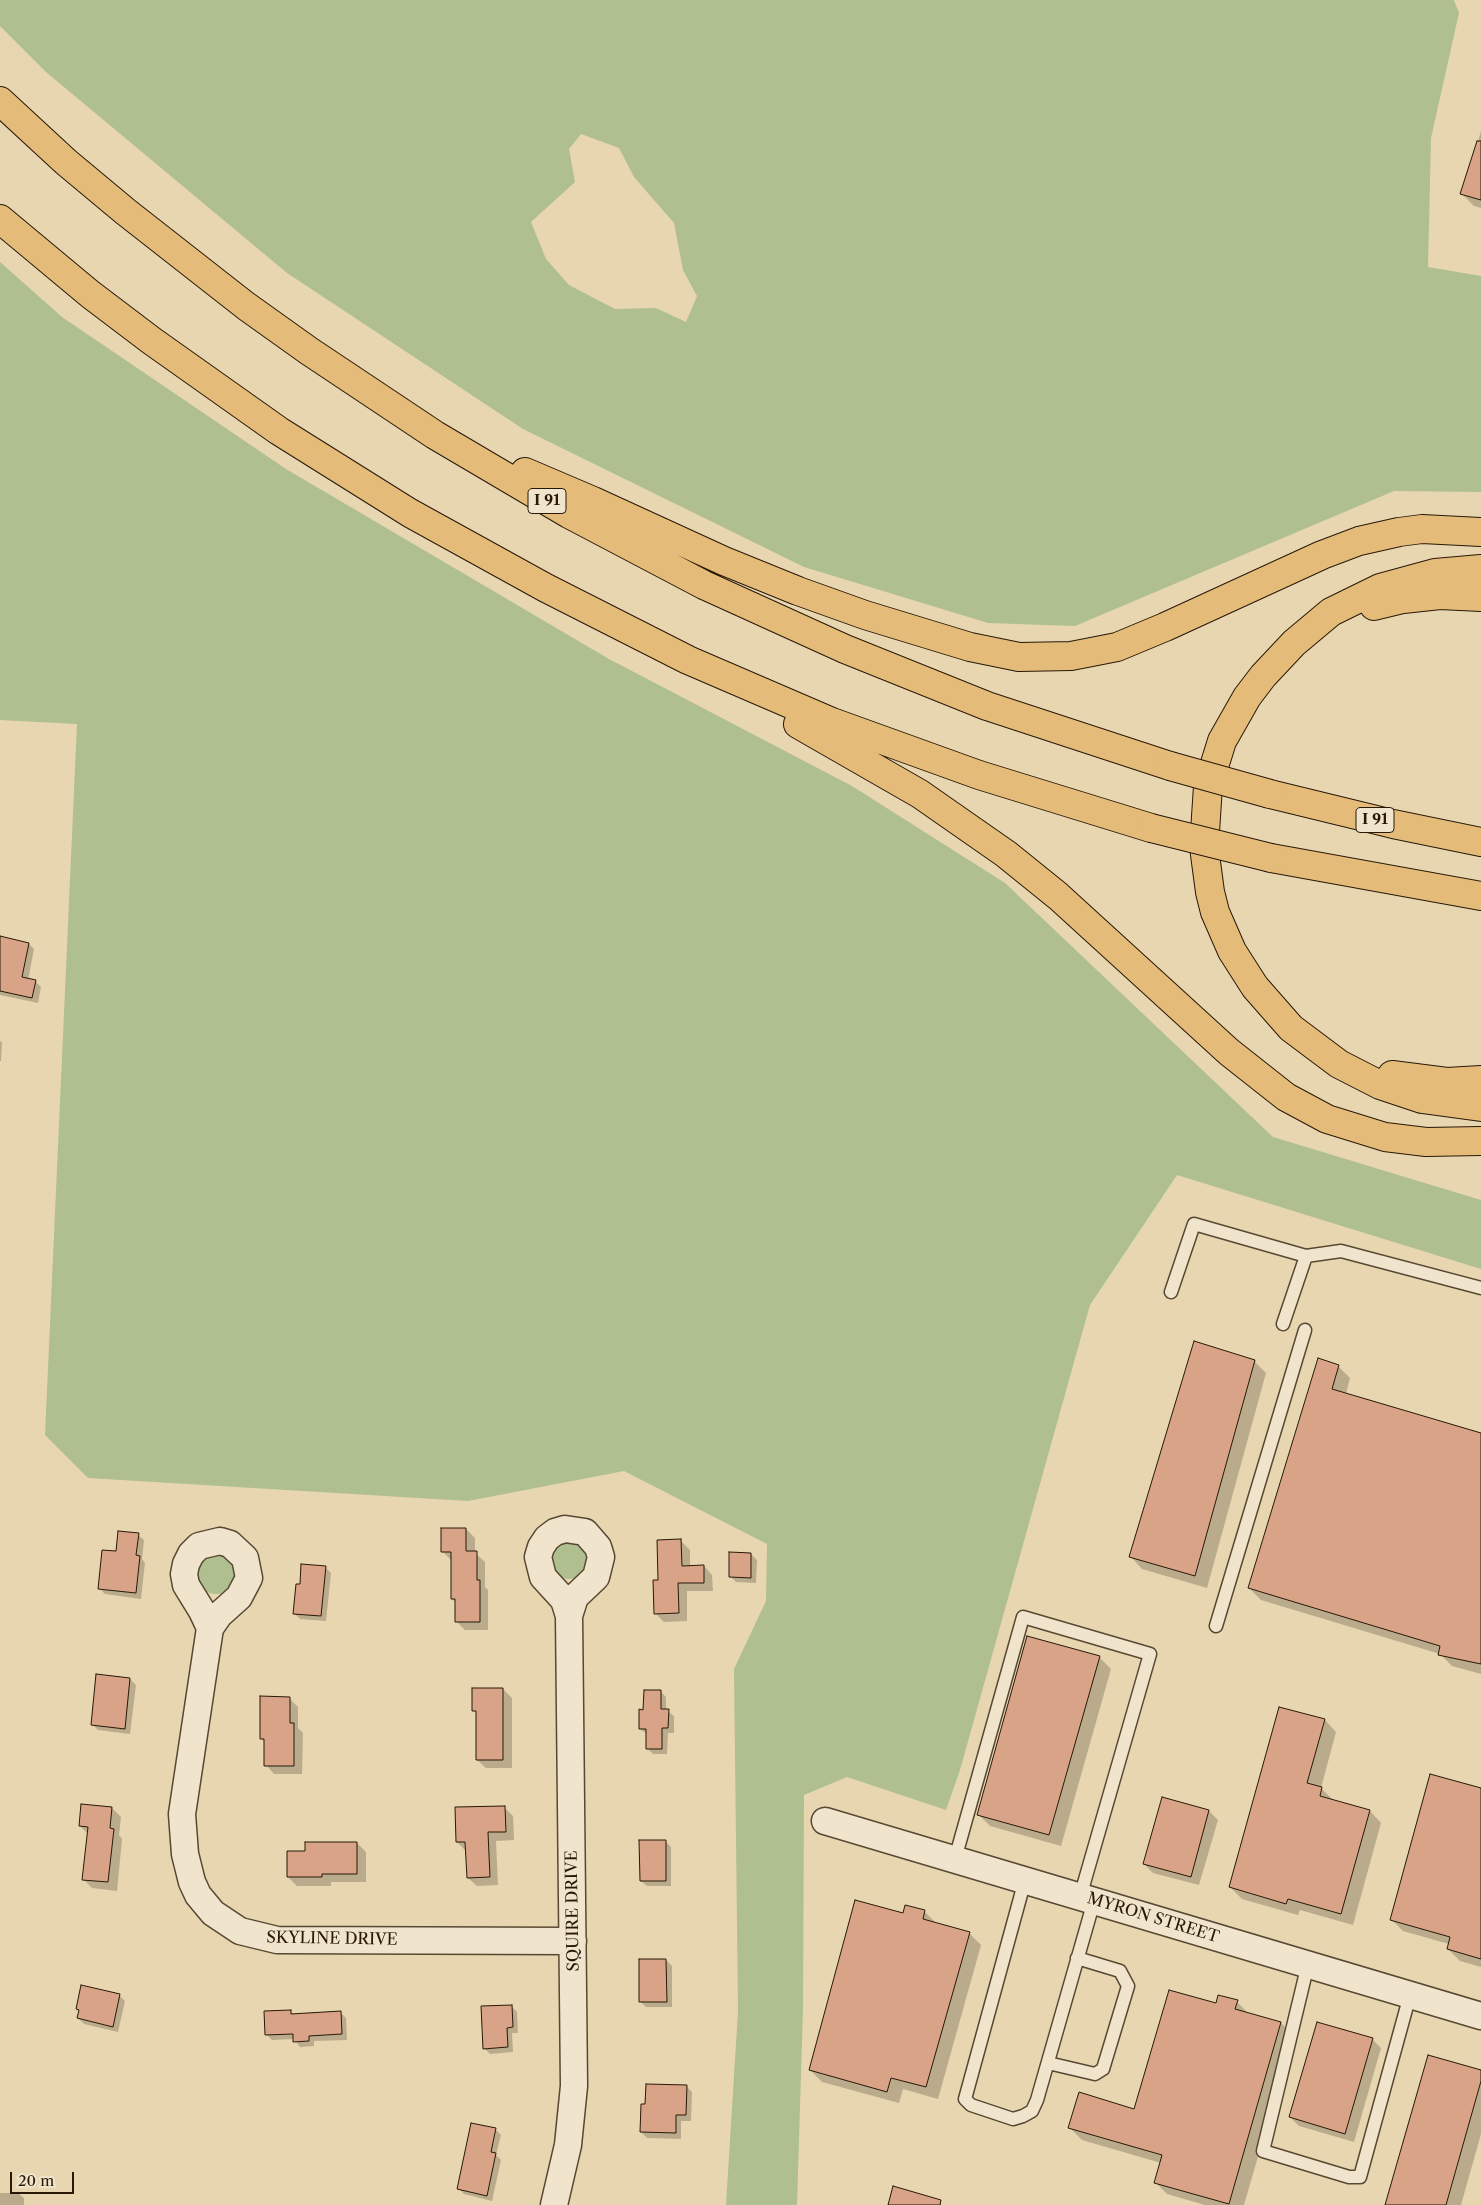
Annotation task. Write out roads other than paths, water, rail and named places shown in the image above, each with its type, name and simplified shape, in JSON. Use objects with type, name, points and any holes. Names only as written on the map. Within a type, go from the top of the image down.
[{"type":"highway","name":"I 91","points":[[0,101],[111,199],[246,306],[308,351],[435,435],[511,481],[635,550],[773,618],[914,678],[987,706],[1170,766],[1270,794],[1393,824],[1481,842]]},
{"type":"highway","points":[[0,219],[90,294],[152,341],[279,430],[410,513],[853,754],[952,814],[1058,896],[1229,1052],[1269,1085],[1298,1105],[1340,1124],[1385,1137],[1426,1142],[1481,1141]]},
{"type":"highway","points":[[435,435],[593,500],[688,546],[798,591],[865,615],[970,647],[1019,657],[1071,656],[1117,647],[1322,555],[1359,541],[1422,529],[1481,532]]},
{"type":"highway","points":[[1481,569],[1419,576],[1362,595],[1318,622],[1282,656],[1247,697],[1222,741],[1208,786],[1204,841],[1205,870],[1223,932],[1242,969],[1279,1016],[1321,1052],[1366,1078],[1422,1099],[1481,1107]]},
{"type":"highway","points":[[1282,656],[1322,628],[1367,608],[1403,599],[1440,595],[1481,597]]},
{"type":"highway","points":[[615,624],[697,664],[868,736],[988,778],[1152,828],[1271,858],[1481,896]]},
{"type":"highway","points":[[1279,1016],[1323,1049],[1363,1067],[1419,1080],[1447,1082],[1481,1080]]},
{"type":"street","name":"SQUIRE DRIVE","points":[[554,2205],[568,2145],[574,2086],[569,1616]]},
{"type":"street","name":"SKYLINE DRIVE","points":[[210,1628],[182,1814],[184,1848],[192,1882],[198,1895],[213,1913],[240,1931],[277,1940],[573,1941]]},
{"type":"street","name":"MYRON STREET","points":[[825,1821],[1481,2016]]},
{"type":"lane","points":[[1171,1292],[1194,1224],[1306,1256],[1341,1250],[1481,1288]]},
{"type":"lane","points":[[1282,1324],[1306,1256]]},
{"type":"lane","points":[[1216,1626],[1305,1330]]},
{"type":"lane","points":[[955,1859],[1023,1617],[1150,1654],[1087,1899],[1077,1958],[1048,2063],[1032,2111],[1023,2116],[1013,2118],[971,2105],[965,2099],[1025,1880]]},
{"type":"lane","points":[[1048,2063],[1095,2074],[1102,2069],[1128,1986],[1120,1971],[1077,1958]]},
{"type":"lane","points":[[1308,1964],[1263,2151],[1349,2177],[1360,2176],[1410,1995]]}]
